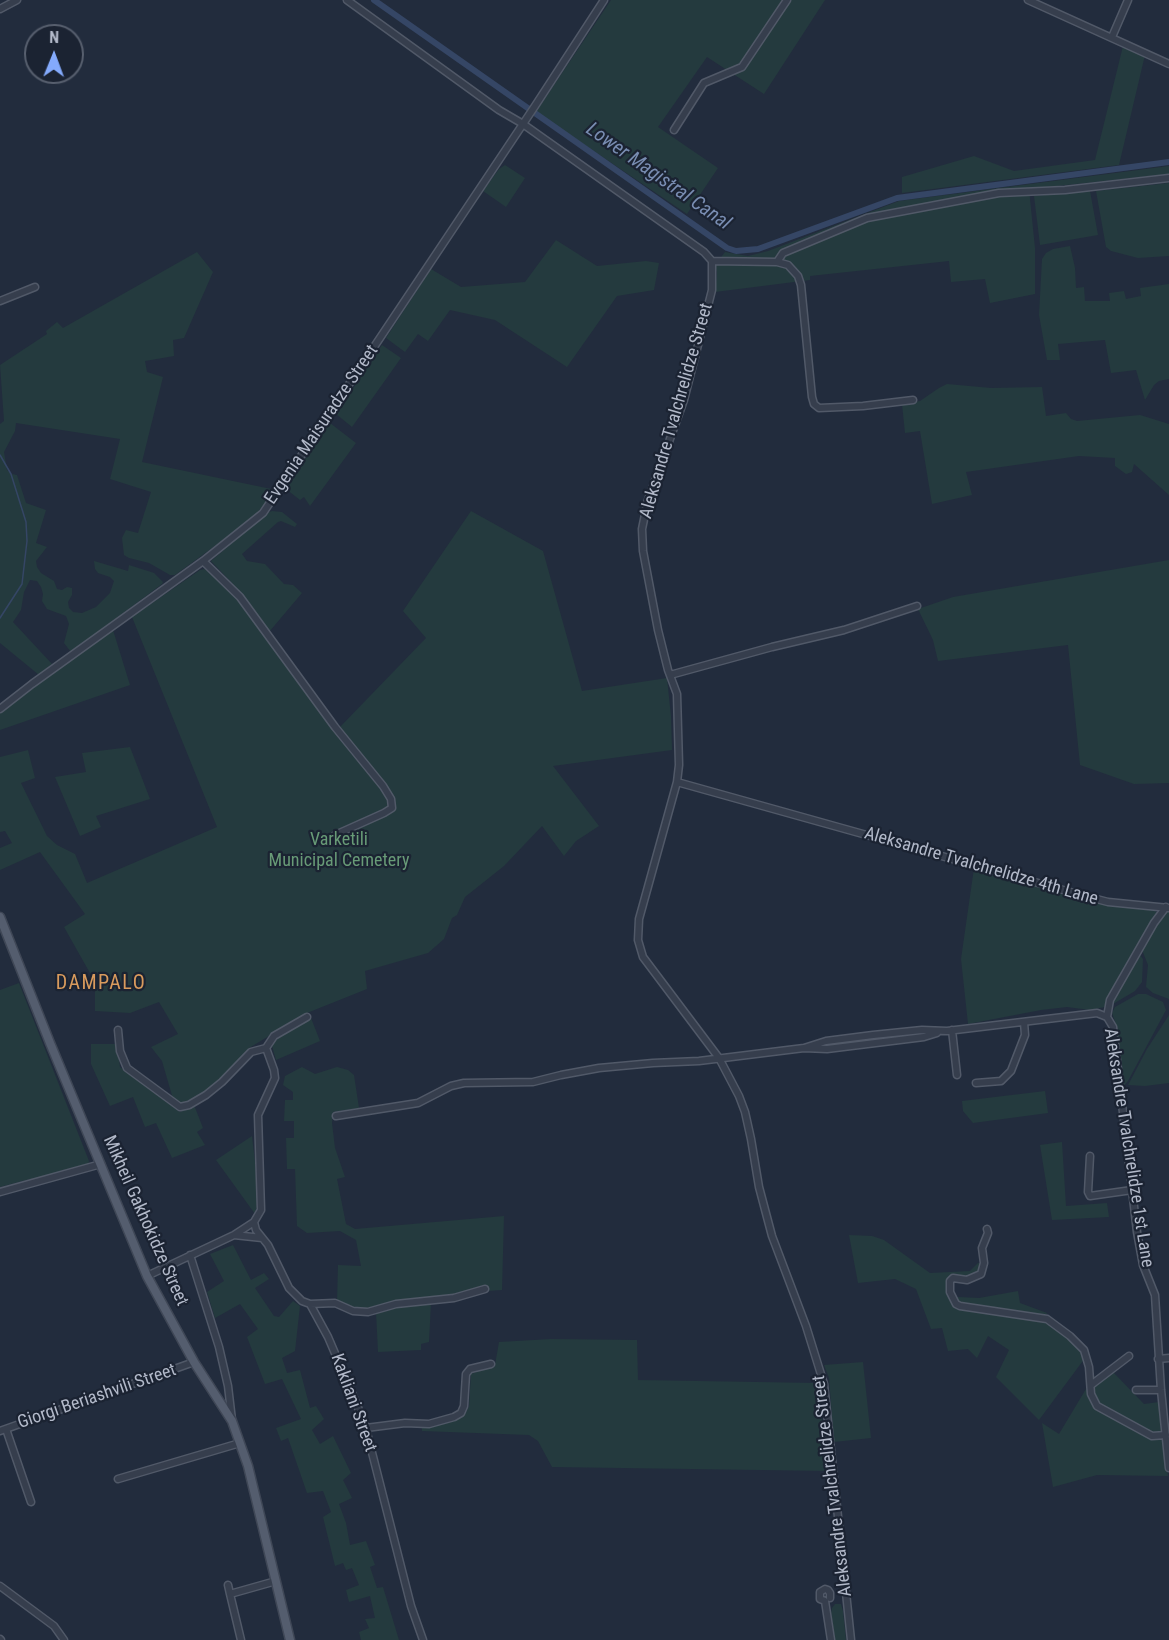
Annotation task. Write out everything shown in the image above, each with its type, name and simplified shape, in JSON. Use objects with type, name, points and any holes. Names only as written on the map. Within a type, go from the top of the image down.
[{"type":"main road","name":"Mikheil Gakhokidze Street","points":[[0,917],[50,1044],[147,1276],[194,1362],[232,1421],[248,1466],[290,1640]]},
{"type":"street","points":[[0,9],[17,0]]},
{"type":"street","points":[[347,0],[499,110],[525,121],[704,252],[712,261],[777,262],[788,265],[798,276],[801,285],[812,397],[814,404],[819,408],[913,400]]},
{"type":"street","name":"Evgenia Maisuradze Street","points":[[0,709],[203,561],[263,513],[276,497],[604,0]]},
{"type":"street","points":[[674,130],[704,83],[742,68],[787,0]]},
{"type":"street","points":[[1028,0],[1169,64]]},
{"type":"street","points":[[1112,37],[1128,0]]},
{"type":"street","points":[[777,262],[783,252],[867,218],[999,193],[1065,190],[1169,178]]},
{"type":"street","name":"Aleksandre Tvalchrelidze Street","points":[[712,261],[712,290],[684,400],[648,500],[642,529],[647,575],[670,675],[677,694],[679,765],[677,782],[639,919],[638,940],[643,957],[719,1058],[745,1112],[759,1186],[772,1236],[806,1326],[824,1384],[851,1640]]},
{"type":"street","points":[[0,301],[35,287]]},
{"type":"street","points":[[203,561],[240,597],[391,799],[392,808],[335,835]]},
{"type":"street","points":[[670,675],[844,630],[917,606]]},
{"type":"street","name":"Aleksandre Tvalchrelidze 4th Lane","points":[[677,782],[1108,902],[1167,908]]},
{"type":"street","name":"Aleksandre Tvalchrelidze 4th Lane","points":[[1107,1017],[1110,1000],[1155,923],[1167,908]]},
{"type":"street","name":"Aleksandre Tvalchrelidze 1st Lane","points":[[1024,1022],[1097,1013],[1107,1017],[1113,1027],[1143,1265],[1155,1295],[1158,1359],[1169,1468]]},
{"type":"street","points":[[118,1030],[120,1051],[127,1068],[180,1107],[189,1105],[206,1095],[251,1052],[266,1048],[274,1036],[307,1017]]},
{"type":"street","points":[[804,1048],[826,1041],[873,1035],[922,1030],[943,1031],[1024,1022],[1025,1035],[1011,1071],[1001,1081],[976,1083]]},
{"type":"street","points":[[952,1030],[957,1075]]},
{"type":"street","points":[[336,1116],[418,1103],[451,1086],[464,1083],[533,1082],[599,1068],[653,1062],[699,1061],[804,1048],[827,1049],[924,1037],[943,1031]]},
{"type":"street","points":[[873,1035],[874,1043]]},
{"type":"street","points":[[147,1276],[234,1235],[254,1222],[261,1210],[258,1115],[274,1078],[274,1070],[266,1048]]},
{"type":"street","points":[[1090,1156],[1088,1192],[1090,1196],[1132,1190]]},
{"type":"street","points":[[0,1192],[101,1164]]},
{"type":"street","name":"Kakliani Street","points":[[254,1222],[256,1230],[268,1245],[289,1288],[302,1301],[310,1304],[328,1337],[366,1428],[411,1606],[423,1640]]},
{"type":"street","points":[[987,1229],[988,1233],[982,1248],[984,1263],[981,1274],[968,1280],[953,1278],[949,1286],[952,1299],[960,1306],[1047,1318],[1084,1350],[1088,1361],[1091,1394],[1097,1406],[1152,1436],[1166,1435]]},
{"type":"street","points":[[234,1235],[262,1238]]},
{"type":"street","points":[[190,1255],[219,1347],[228,1386],[232,1421]]},
{"type":"street","points":[[310,1304],[335,1303],[353,1311],[368,1311],[396,1304],[454,1298],[485,1289]]},
{"type":"street","points":[[1091,1385],[1129,1356]]},
{"type":"street","points":[[1158,1359],[1169,1358]]},
{"type":"street","name":"Giorgi Beriashvili Street","points":[[3,1430],[194,1362]]},
{"type":"street","points":[[366,1428],[405,1423],[429,1424],[454,1418],[461,1413],[464,1406],[466,1374],[470,1370],[491,1364]]},
{"type":"street","points":[[1136,1390],[1161,1390]]},
{"type":"street","points":[[3,1430],[31,1502]]},
{"type":"street","points":[[118,1479],[240,1443]]},
{"type":"street","points":[[230,1594],[276,1581]]},
{"type":"street","points":[[228,1585],[241,1640]]},
{"type":"street","points":[[0,1586],[54,1626],[64,1640]]},
{"type":"street","points":[[831,1640],[828,1597],[846,1593]]},
{"type":"green space","points":[[611,0],[825,0],[764,94],[707,57],[658,127],[718,168],[687,214],[536,112]]},
{"type":"green space","points":[[1123,46],[1145,55],[1119,165],[902,193],[902,177],[974,156],[1014,171],[1095,160]]},
{"type":"green space","points":[[505,165],[525,178],[506,207],[483,191],[499,169]]},
{"type":"green space","points":[[1169,166],[1169,174],[1029,189],[1035,248],[1035,294],[990,303],[985,279],[951,282],[949,261],[810,276],[810,280],[715,292],[717,273],[715,265],[725,252],[748,256],[768,251],[899,201]]},
{"type":"green space","points":[[1169,183],[1169,256],[1138,258],[1111,251],[1106,247],[1096,191]]},
{"type":"green space","points":[[1090,191],[1098,235],[1040,245],[1034,196]]},
{"type":"green space","points":[[556,240],[597,266],[646,261],[659,263],[654,290],[617,296],[567,367],[495,320],[450,310],[428,341],[418,334],[405,352],[386,338],[431,269],[461,287],[525,282]]},
{"type":"green space","points":[[1070,246],[1075,268],[1076,288],[1084,287],[1085,301],[1110,301],[1109,293],[1124,291],[1126,299],[1141,296],[1140,288],[1169,284],[1169,379],[1159,381],[1154,385],[1145,400],[1136,370],[1111,373],[1105,340],[1058,344],[1060,360],[1047,360],[1039,315],[1042,259],[1053,249]]},
{"type":"green space","points":[[197,252],[213,272],[184,338],[173,340],[174,356],[145,361],[147,372],[163,377],[142,462],[276,490],[252,519],[175,575],[170,575],[149,563],[124,555],[122,538],[126,530],[138,533],[151,492],[110,479],[120,439],[16,423],[15,431],[4,452],[7,470],[17,475],[26,503],[46,510],[36,543],[47,547],[36,561],[37,567],[41,573],[54,581],[57,589],[72,588],[72,595],[68,602],[69,608],[73,612],[82,613],[96,607],[110,593],[114,581],[98,573],[94,561],[128,571],[129,565],[154,573],[163,582],[71,652],[64,643],[69,624],[66,616],[47,609],[42,601],[41,587],[37,581],[30,580],[24,592],[21,610],[13,622],[52,664],[39,675],[0,643],[0,424],[4,421],[0,365],[47,334],[46,331],[57,322],[63,328]]},
{"type":"green space","points":[[382,345],[401,358],[352,427],[336,414]]},
{"type":"green space","points":[[947,384],[991,388],[1042,387],[1046,416],[1066,413],[1071,419],[1077,421],[1140,415],[1169,424],[1169,495],[1134,464],[1132,472],[1126,474],[1115,466],[1115,458],[1079,456],[966,472],[972,495],[932,504],[920,431],[905,433],[902,404],[920,401]]},
{"type":"green space","points":[[330,423],[356,443],[310,506],[304,497],[300,500],[286,489],[326,425]]},
{"type":"green space","name":"Varketili Municipal Cemetery","points":[[272,511],[282,512],[297,524],[295,527],[281,521],[278,522],[242,554],[247,561],[265,564],[284,584],[293,585],[302,593],[269,632],[340,727],[426,638],[403,611],[471,511],[543,551],[582,691],[667,678],[672,750],[553,766],[599,826],[576,841],[564,856],[542,826],[504,866],[465,897],[457,915],[452,918],[444,939],[428,953],[365,971],[367,989],[307,1013],[249,1048],[205,1093],[180,1104],[173,1099],[162,1061],[151,1047],[178,1034],[159,1002],[130,1013],[95,1011],[95,982],[64,927],[85,914],[40,852],[0,870],[0,848],[12,843],[5,831],[0,832],[0,757],[28,750],[35,778],[21,783],[47,836],[57,845],[75,854],[87,883],[217,827],[132,617],[200,570],[205,569],[210,572],[228,589],[233,584],[211,561]]},
{"type":"green space","points":[[1169,560],[1169,783],[1134,784],[1080,765],[1068,645],[938,661],[933,640],[918,609],[953,597]]},
{"type":"green space","points":[[113,630],[130,685],[0,730],[0,712]]},
{"type":"green space","points":[[130,747],[150,799],[96,816],[101,827],[80,836],[55,777],[86,772],[82,753]]},
{"type":"green space","points":[[974,868],[1155,910],[1157,914],[1105,1007],[1090,1010],[1067,1007],[1041,1010],[968,1024],[961,959]]},
{"type":"green space","points":[[1169,911],[1169,999],[1153,993],[1146,987],[1148,965],[1142,950],[1163,915]]},
{"type":"green space","points":[[1139,954],[1143,959],[1142,982],[1135,991],[1113,1004],[1115,996]]},
{"type":"green space","points":[[19,983],[89,1161],[88,1165],[35,1181],[30,1179],[0,1187],[0,990]]},
{"type":"green space","points":[[1138,994],[1146,994],[1163,1002],[1166,1010],[1124,1086],[1116,1024],[1112,1013],[1115,1007]]},
{"type":"green space","points":[[1169,1015],[1169,1083],[1145,1086],[1128,1085],[1147,1049]]},
{"type":"green space","points":[[311,1018],[320,1041],[276,1060],[272,1046],[275,1038]]},
{"type":"green space","points":[[91,1044],[117,1044],[120,1067],[180,1112],[194,1105],[203,1128],[197,1132],[205,1145],[172,1158],[156,1123],[145,1127],[133,1097],[110,1106],[91,1064]]},
{"type":"green space","points":[[302,1067],[315,1074],[337,1067],[348,1070],[354,1075],[359,1108],[333,1112],[332,1123],[335,1148],[345,1177],[337,1179],[346,1224],[355,1229],[504,1216],[502,1290],[488,1291],[487,1286],[452,1296],[398,1301],[362,1309],[337,1302],[338,1265],[361,1266],[356,1240],[340,1231],[307,1233],[297,1226],[295,1169],[287,1169],[286,1138],[294,1138],[294,1121],[284,1121],[285,1100],[293,1100],[293,1092],[283,1085],[285,1076]]},
{"type":"green space","points":[[1045,1091],[1048,1113],[973,1123],[963,1111],[962,1101]]},
{"type":"green space","points":[[252,1136],[259,1196],[255,1214],[216,1160]]},
{"type":"green space","points":[[1062,1142],[1066,1206],[1107,1203],[1109,1217],[1052,1220],[1040,1145]]},
{"type":"green space","points":[[849,1235],[872,1236],[884,1240],[930,1273],[970,1271],[981,1263],[982,1269],[976,1276],[948,1281],[951,1301],[955,1306],[1046,1320],[1080,1349],[1085,1358],[1039,1420],[996,1377],[1009,1350],[988,1336],[977,1358],[968,1349],[948,1351],[942,1328],[931,1329],[916,1289],[895,1279],[858,1283]]},
{"type":"green space","points":[[233,1245],[251,1280],[264,1273],[269,1279],[255,1288],[274,1316],[279,1317],[293,1301],[300,1306],[295,1351],[282,1358],[287,1373],[300,1370],[310,1408],[316,1406],[324,1419],[312,1430],[320,1444],[333,1436],[351,1473],[343,1480],[352,1498],[339,1504],[346,1523],[350,1545],[366,1541],[375,1565],[370,1567],[377,1588],[383,1587],[399,1640],[361,1640],[359,1632],[369,1628],[365,1619],[375,1618],[370,1596],[349,1602],[346,1590],[359,1585],[352,1568],[346,1570],[343,1563],[335,1566],[323,1517],[331,1512],[323,1491],[307,1493],[288,1438],[281,1441],[276,1428],[301,1419],[282,1379],[265,1384],[247,1337],[258,1329],[240,1304],[215,1318],[207,1292],[224,1281],[210,1254]]},
{"type":"green space","points":[[1018,1291],[1020,1303],[1047,1313],[1046,1315],[961,1304],[955,1301],[957,1297],[979,1298]]},
{"type":"green space","points":[[431,1303],[429,1342],[421,1344],[421,1350],[378,1352],[376,1312],[395,1306]]},
{"type":"green space","points":[[551,1339],[637,1340],[638,1380],[817,1383],[829,1471],[552,1467],[538,1441],[529,1435],[422,1431],[422,1425],[431,1426],[461,1418],[469,1406],[471,1374],[495,1365],[499,1342]]},
{"type":"green space","points":[[863,1362],[871,1438],[834,1442],[829,1378],[824,1365]]},
{"type":"green space","points":[[1112,1371],[1144,1404],[1159,1402],[1161,1431],[1153,1434],[1099,1405],[1094,1399],[1093,1386]]},
{"type":"green space","points":[[1089,1384],[1093,1404],[1154,1438],[1164,1441],[1168,1476],[1097,1475],[1053,1487],[1042,1423],[1059,1434]]},
{"type":"green space","points":[[835,1604],[841,1604],[846,1640],[835,1640],[831,1613]]},
{"type":"waterway","name":"Lower Magistral Canal","points":[[374,0],[727,248],[736,251],[758,249],[897,198],[1169,162]]},
{"type":"waterway","points":[[0,455],[11,474],[26,522],[27,541],[22,584],[0,618]]},
{"type":"district","name":"DAMPALO","points":[[101,984]]}]
